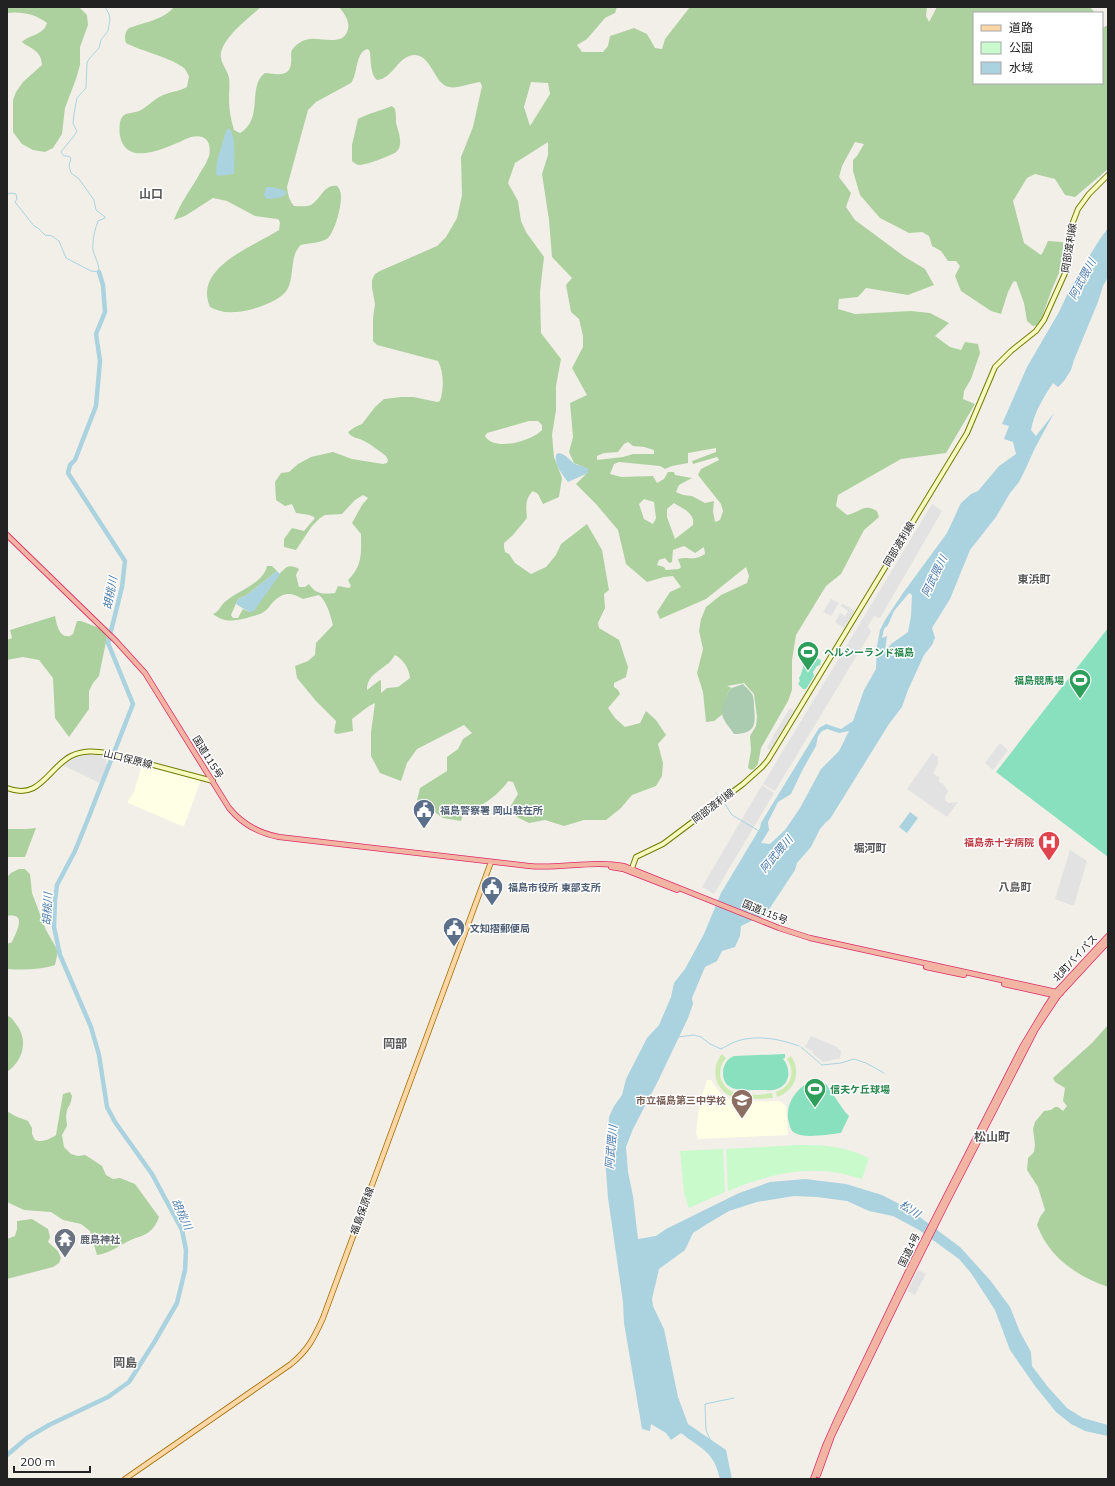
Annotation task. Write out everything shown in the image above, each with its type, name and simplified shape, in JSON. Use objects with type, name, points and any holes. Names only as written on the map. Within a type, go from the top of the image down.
[{"type":"highway","name":"国道115号","points":[[7,535],[116,641],[145,672],[229,808],[244,823],[264,834],[490,863],[548,867],[607,864],[631,870],[778,929],[1057,994]]},
{"type":"highway","name":"北町バイパス","points":[[1057,994],[1108,936]]},
{"type":"highway","name":"北町バイパス","points":[[1057,994],[1108,942]]},
{"type":"highway","name":"国道4号","points":[[813,1479],[830,1434],[915,1262],[944,1205],[960,1178],[1036,1029],[1057,994]]},
{"type":"highway","name":"国道4号","points":[[817,1479],[832,1436],[915,1262]]},
{"type":"main road","name":"岡部渡利線","points":[[631,870],[636,858],[667,842],[743,784],[768,760],[963,439],[995,367],[1011,351],[1036,331],[1044,320],[1066,271],[1073,222],[1078,209],[1089,194],[1108,176]]},
{"type":"main road","name":"山口保原線","points":[[7,788],[19,790],[33,788],[41,784],[64,760],[72,755],[90,751],[108,753],[213,781]]},
{"type":"main road","name":"福島保原線","points":[[125,1479],[291,1364],[301,1356],[312,1342],[323,1318],[490,863]]},
{"type":"shaded area","points":[[932,504],[942,511],[880,618],[874,616],[868,626],[871,632],[775,791],[763,784]]},
{"type":"shaded area","points":[[831,599],[839,603],[831,616],[823,612]]},
{"type":"shaded area","points":[[843,604],[855,611],[844,628],[835,622],[840,613],[845,616],[848,611],[841,606]]},
{"type":"shaded area","points":[[743,684],[753,697],[755,719],[753,727],[750,730],[741,734],[734,734],[722,715],[722,707],[728,692],[732,688]]},
{"type":"shaded area","points":[[790,708],[794,711],[770,750],[767,748]]},
{"type":"shaded area","points":[[1000,743],[1008,750],[993,770],[985,763]]},
{"type":"shaded area","points":[[932,753],[938,757],[938,764],[933,773],[940,778],[938,781],[943,784],[948,791],[945,797],[946,801],[949,803],[958,802],[947,817],[907,789]]},
{"type":"shaded area","points":[[89,754],[105,756],[107,766],[100,783],[62,765],[77,757]]},
{"type":"shaded area","points":[[143,766],[201,780],[184,826],[128,803],[134,792],[141,768]]},
{"type":"shaded area","points":[[762,785],[774,793],[714,894],[702,887]]},
{"type":"shaded area","points":[[1070,850],[1087,861],[1074,905],[1055,899]]},
{"type":"shaded area","points":[[811,1036],[835,1046],[841,1051],[840,1058],[823,1062],[812,1053],[813,1051],[805,1047]]},
{"type":"shaded area","name":"市立福島第三中学校","points":[[707,1080],[711,1080],[721,1094],[736,1102],[780,1101],[786,1106],[788,1135],[698,1139],[696,1133],[699,1106]]},
{"type":"shaded area","points":[[918,1270],[926,1274],[915,1295],[907,1291]]},
{"type":"green space","points":[[7,7],[79,7],[87,15],[88,25],[80,47],[80,65],[65,108],[62,134],[53,148],[45,152],[33,150],[22,144],[13,132],[13,100],[16,92],[23,82],[42,65],[38,53],[22,42],[43,30],[47,23],[38,17],[28,14],[18,12],[7,13]]},
{"type":"green space","points":[[174,7],[261,7],[229,37],[221,51],[221,58],[229,78],[229,104],[232,122],[234,130],[240,133],[252,120],[257,86],[265,73],[282,74],[288,71],[291,63],[292,50],[302,41],[315,39],[337,40],[346,35],[348,23],[345,14],[339,7],[617,7],[615,13],[605,18],[587,39],[577,45],[582,52],[603,52],[608,46],[610,36],[634,28],[647,34],[655,48],[662,49],[665,39],[690,7],[927,7],[926,16],[929,22],[937,7],[1090,7],[1094,12],[973,12],[973,84],[1103,84],[1103,28],[1108,25],[1108,169],[1075,197],[1065,195],[1055,179],[1035,174],[1027,178],[1013,201],[1024,243],[1041,255],[1048,241],[1063,242],[1063,264],[1039,325],[1033,326],[1027,321],[1024,303],[1016,281],[1013,282],[1008,292],[1001,314],[991,311],[961,291],[955,276],[960,266],[956,261],[948,261],[941,251],[932,246],[929,236],[922,232],[909,233],[880,218],[860,195],[853,171],[853,160],[864,144],[855,142],[842,166],[839,177],[851,193],[846,207],[855,220],[905,257],[925,269],[934,285],[908,295],[866,288],[858,297],[839,299],[838,309],[855,314],[911,311],[930,313],[949,323],[935,336],[950,347],[961,350],[965,342],[978,344],[980,353],[971,379],[964,391],[963,399],[975,404],[946,453],[901,459],[838,495],[836,506],[847,515],[868,508],[877,511],[879,517],[864,530],[841,574],[826,586],[796,635],[792,660],[792,690],[788,701],[761,748],[758,764],[754,769],[751,770],[748,768],[751,750],[750,736],[756,726],[757,717],[754,694],[744,683],[727,686],[732,688],[728,692],[723,708],[723,714],[714,721],[706,722],[703,692],[697,673],[703,649],[699,631],[701,619],[706,607],[721,595],[747,583],[749,576],[746,567],[706,599],[660,619],[657,612],[670,592],[681,587],[673,576],[647,582],[626,564],[618,530],[596,504],[576,484],[588,472],[588,469],[574,463],[569,452],[573,437],[570,403],[587,395],[572,368],[583,347],[583,336],[579,319],[571,312],[566,285],[572,278],[552,257],[549,220],[542,174],[548,155],[548,142],[515,163],[508,183],[518,201],[521,221],[526,232],[544,257],[540,292],[541,333],[561,359],[556,386],[556,410],[552,435],[554,457],[562,478],[559,497],[543,504],[538,494],[533,491],[530,494],[526,511],[527,518],[513,535],[504,543],[504,547],[505,552],[509,554],[515,563],[531,574],[546,567],[556,555],[561,544],[587,524],[602,550],[609,590],[604,594],[605,608],[598,623],[599,628],[619,640],[628,667],[626,677],[614,683],[614,687],[620,694],[608,708],[615,718],[625,727],[640,723],[646,711],[656,720],[666,735],[658,744],[663,763],[662,776],[656,786],[632,795],[621,808],[606,820],[584,820],[564,826],[545,820],[529,823],[507,812],[518,794],[513,782],[508,781],[499,791],[483,804],[465,810],[461,821],[443,818],[417,800],[420,788],[447,771],[447,757],[458,749],[463,739],[472,733],[464,725],[417,749],[407,763],[401,781],[380,773],[371,756],[371,732],[375,703],[352,719],[353,731],[337,734],[334,732],[336,721],[316,701],[297,678],[295,666],[308,661],[315,655],[316,643],[333,625],[326,605],[319,595],[303,599],[291,594],[281,596],[263,612],[238,620],[225,620],[213,614],[218,611],[231,597],[261,578],[267,566],[272,566],[277,571],[247,595],[238,599],[231,615],[233,618],[238,618],[243,609],[249,612],[254,610],[274,580],[289,566],[299,569],[296,575],[299,587],[305,587],[309,584],[317,592],[327,594],[335,593],[338,586],[349,588],[351,586],[348,580],[359,564],[361,547],[361,534],[352,523],[362,505],[368,498],[363,495],[355,500],[342,514],[325,515],[320,518],[312,526],[296,550],[284,547],[284,539],[292,528],[304,531],[315,518],[309,515],[296,513],[292,504],[285,506],[276,500],[275,482],[281,473],[289,472],[298,464],[311,457],[333,452],[352,459],[383,464],[387,463],[388,460],[386,456],[373,446],[351,436],[348,432],[362,424],[375,407],[384,399],[414,397],[437,402],[440,401],[443,381],[438,361],[377,345],[373,341],[373,318],[375,304],[372,280],[375,274],[380,271],[437,246],[446,237],[457,218],[462,195],[461,157],[473,127],[482,86],[480,82],[456,87],[444,85],[425,60],[415,55],[404,59],[387,76],[383,79],[377,80],[372,71],[370,52],[368,49],[364,51],[361,54],[351,83],[316,102],[308,110],[287,187],[289,197],[294,206],[307,206],[311,205],[329,187],[338,187],[341,195],[340,208],[331,235],[322,241],[301,245],[297,249],[293,260],[289,285],[287,290],[278,298],[263,306],[240,312],[216,310],[210,307],[207,293],[210,280],[228,260],[279,230],[280,223],[277,219],[255,216],[227,201],[213,198],[185,216],[174,220],[209,156],[210,151],[206,140],[196,136],[162,149],[140,153],[131,152],[124,146],[119,131],[123,116],[141,110],[162,95],[187,87],[189,76],[184,68],[179,64],[132,46],[125,41],[126,33],[129,28],[165,15]],"holes":[[[531,82],[548,83],[550,94],[530,126],[524,107]],[[529,421],[538,421],[542,425],[542,430],[537,434],[530,438],[513,443],[504,444],[490,441],[485,436],[487,433]],[[628,442],[633,446],[654,450],[654,454],[633,454],[623,457],[597,460],[597,456],[604,453],[618,452],[624,444]],[[716,448],[716,452],[692,461],[693,464],[717,457],[719,460],[701,469],[698,475],[721,504],[723,511],[720,520],[715,522],[713,511],[714,501],[705,503],[692,496],[683,495],[676,492],[679,485],[692,478],[675,475],[674,472],[668,472],[664,479],[657,483],[653,476],[621,477],[610,474],[614,464],[619,462],[660,466],[665,469],[688,463],[688,453]],[[644,499],[654,502],[656,518],[653,524],[644,519],[639,504]],[[674,503],[684,509],[692,517],[693,525],[675,539],[667,517],[667,509]],[[684,546],[695,553],[704,547],[705,554],[694,558],[678,559],[681,567],[679,569],[666,570],[664,567],[657,565],[659,560],[665,558],[669,563],[672,562],[673,550]],[[395,655],[403,661],[407,667],[410,678],[398,687],[387,688],[381,693],[380,680],[367,690],[367,685],[371,678],[389,663]]]},
{"type":"green space","points":[[392,106],[395,109],[396,114],[400,147],[395,153],[378,160],[358,165],[352,161],[352,145],[358,119]]},
{"type":"green space","points":[[55,616],[59,630],[63,635],[70,636],[73,634],[77,621],[81,621],[102,629],[107,637],[99,676],[89,691],[89,709],[69,737],[55,718],[53,678],[39,660],[23,657],[7,660],[7,640],[12,638],[10,630]]},
{"type":"green space","name":"福島競馬場","points":[[1108,628],[1108,857],[996,772]]},
{"type":"green space","name":"ヘルシーランド福島","points":[[809,654],[821,660],[820,665],[817,666],[813,672],[814,676],[806,689],[803,689],[798,684],[800,681],[799,678],[807,655]]},
{"type":"green space","points":[[36,828],[25,857],[7,857],[7,829]]},
{"type":"green space","points":[[19,869],[25,869],[30,874],[32,893],[46,930],[58,951],[55,965],[43,968],[19,970],[7,969],[7,944],[12,942],[18,929],[19,920],[17,917],[7,916],[7,877]]},
{"type":"green space","points":[[7,1016],[12,1019],[20,1030],[23,1043],[17,1062],[7,1072]]},
{"type":"green space","points":[[1108,1025],[1108,1287],[1075,1271],[1056,1256],[1049,1247],[1037,1225],[1045,1210],[1038,1187],[1027,1170],[1028,1158],[1034,1152],[1035,1145],[1033,1129],[1035,1122],[1044,1111],[1058,1107],[1063,1111],[1067,1106],[1063,1101],[1065,1088],[1055,1082],[1053,1078],[1092,1043]]},
{"type":"green space","points":[[722,1054],[726,1058],[721,1068],[721,1079],[727,1088],[737,1093],[736,1098],[729,1095],[719,1086],[715,1074],[718,1060]]},
{"type":"green space","points":[[785,1054],[785,1058],[783,1059],[786,1063],[788,1076],[782,1087],[773,1090],[741,1090],[731,1087],[724,1079],[723,1070],[725,1065],[729,1059],[734,1056]]},
{"type":"green space","points":[[791,1056],[796,1068],[795,1080],[788,1090],[777,1097],[776,1092],[785,1087],[790,1078],[791,1069],[787,1059]]},
{"type":"green space","name":"信夫ケ丘球場","points":[[815,1080],[826,1084],[849,1116],[841,1133],[804,1136],[795,1133],[791,1129],[788,1116],[790,1103],[798,1091]]},
{"type":"green space","points":[[70,1092],[72,1096],[66,1116],[67,1126],[62,1135],[64,1147],[71,1154],[78,1156],[85,1155],[90,1158],[102,1166],[106,1175],[113,1179],[120,1178],[135,1184],[159,1217],[154,1227],[147,1233],[107,1253],[97,1255],[90,1231],[81,1224],[63,1220],[51,1212],[24,1210],[7,1202],[7,1111],[28,1121],[32,1128],[32,1134],[35,1140],[46,1140],[56,1135],[63,1094]]},
{"type":"green space","points":[[772,1093],[773,1098],[740,1098],[741,1094],[758,1095]]},
{"type":"green space","points":[[798,1145],[834,1147],[851,1151],[869,1158],[862,1179],[841,1173],[824,1171],[795,1172],[768,1177],[728,1191],[726,1149]]},
{"type":"green space","points":[[723,1149],[725,1192],[689,1208],[684,1193],[680,1151]]},
{"type":"green space","points":[[32,1219],[48,1229],[50,1237],[48,1242],[58,1251],[61,1258],[59,1263],[53,1267],[7,1279],[7,1239],[15,1236],[17,1221]]},
{"type":"water","points":[[229,128],[232,132],[234,143],[234,174],[218,176],[216,174],[217,161],[226,131]]},
{"type":"water","points":[[266,187],[284,190],[287,194],[279,198],[267,199],[264,195]]},
{"type":"water","name":"阿武隈川","points":[[1108,228],[1108,277],[1103,286],[1071,370],[1058,387],[1053,383],[1042,400],[1031,430],[1036,436],[1054,413],[1019,482],[1010,493],[996,517],[970,550],[950,599],[932,628],[935,638],[932,645],[924,655],[902,707],[889,724],[830,819],[820,829],[811,847],[797,863],[795,870],[766,914],[741,926],[740,936],[735,947],[722,951],[717,961],[705,967],[692,998],[693,1004],[688,1018],[633,1129],[626,1147],[628,1172],[633,1196],[638,1239],[656,1236],[666,1229],[739,1193],[770,1182],[805,1179],[846,1184],[882,1195],[909,1209],[960,1247],[990,1280],[1010,1307],[1020,1332],[1031,1352],[1032,1366],[1067,1408],[1083,1418],[1108,1425],[1108,1436],[1085,1431],[1071,1424],[1056,1412],[1035,1386],[1010,1350],[995,1310],[971,1273],[959,1259],[919,1230],[893,1216],[869,1211],[847,1201],[794,1196],[757,1202],[729,1211],[693,1233],[685,1250],[659,1269],[652,1299],[653,1306],[664,1329],[678,1397],[688,1424],[726,1450],[732,1479],[720,1479],[714,1462],[710,1456],[701,1447],[681,1433],[671,1440],[666,1433],[651,1424],[650,1431],[642,1429],[624,1323],[623,1302],[608,1198],[605,1157],[608,1141],[609,1117],[614,1106],[622,1095],[626,1079],[647,1038],[659,1025],[671,997],[674,983],[685,969],[704,934],[721,893],[760,828],[761,823],[819,728],[826,724],[841,729],[853,721],[864,690],[876,669],[877,646],[880,630],[885,620],[947,533],[961,503],[971,494],[978,491],[999,466],[1016,454],[1013,442],[1004,439],[1009,426],[1002,424],[1027,367],[1059,312],[1073,282]],"holes":[[[909,593],[912,595],[911,616],[908,632],[891,644],[885,651],[887,636],[882,638],[884,629],[888,625],[894,611]],[[827,729],[839,733],[849,731],[839,751],[821,769],[800,808],[785,830],[770,844],[761,843],[769,830],[768,822],[778,802],[791,794],[816,746],[818,736],[822,731]]]},
{"type":"water","points":[[558,453],[565,456],[575,464],[588,469],[588,473],[568,482],[557,466],[556,455]]},
{"type":"water","points":[[277,571],[280,574],[254,611],[249,612],[236,604],[238,599],[247,595]]},
{"type":"water","points":[[910,812],[918,818],[907,833],[899,827]]},
{"type":"waterway","points":[[7,195],[10,193],[16,194],[17,199],[15,202],[34,226],[45,235],[52,236],[59,241],[66,258],[91,271],[99,272],[98,263],[93,250],[93,239],[98,221],[105,217],[96,210],[94,200],[79,179],[71,173],[69,166],[71,158],[64,156],[61,152],[77,132],[73,123],[74,114],[77,98],[86,88],[87,63],[99,48],[101,40],[108,31],[110,19],[105,7]]},
{"type":"waterway","name":"胡桃川","points":[[7,1455],[27,1438],[49,1425],[108,1397],[129,1382],[177,1303],[185,1270],[186,1250],[182,1230],[152,1174],[115,1122],[107,1107],[99,1055],[91,1027],[60,955],[54,927],[57,885],[75,851],[133,704],[108,643],[122,587],[125,561],[68,473],[70,465],[75,460],[96,406],[100,361],[96,334],[105,312],[103,285],[99,272]]},
{"type":"waterway","points":[[716,793],[721,798]]},
{"type":"waterway","points":[[723,801],[732,815],[759,831]]},
{"type":"waterway","points":[[678,1037],[694,1035],[701,1037],[710,1044],[721,1049],[740,1040],[757,1038],[774,1039],[799,1046]]},
{"type":"waterway","points":[[801,1047],[822,1065],[841,1063],[854,1059],[866,1063],[884,1073]]},
{"type":"waterway","points":[[710,1439],[706,1430],[705,1404],[734,1398]]},
{"type":"place","name":"ヘルシーランド福島","points":[[808,672]]},
{"type":"place","name":"福島競馬場","points":[[1080,700]]},
{"type":"place","name":"福島警察署 岡山駐在所","points":[[424,830]]},
{"type":"place","name":"福島赤十字病院","points":[[1049,862]]},
{"type":"place","name":"福島市役所 東部支所","points":[[492,906]]},
{"type":"place","name":"文知摺郵便局","points":[[454,948]]},
{"type":"place","name":"信夫ケ丘球場","points":[[815,1108]]},
{"type":"place","name":"市立福島第三中学校","points":[[742,1120]]},
{"type":"place","name":"鹿島神社","points":[[65,1258]]},
{"type":"district","name":"山口","points":[[151,193]]},
{"type":"district","name":"東浜町","points":[[1034,579]]},
{"type":"district","name":"堀河町","points":[[870,848]]},
{"type":"district","name":"八島町","points":[[1015,887]]},
{"type":"district","name":"岡部","points":[[395,1043]]},
{"type":"district","name":"松山町","points":[[992,1136]]},
{"type":"district","name":"岡島","points":[[125,1362]]},
{"type":"water label","name":"松川","points":[[910,1209]]}]
